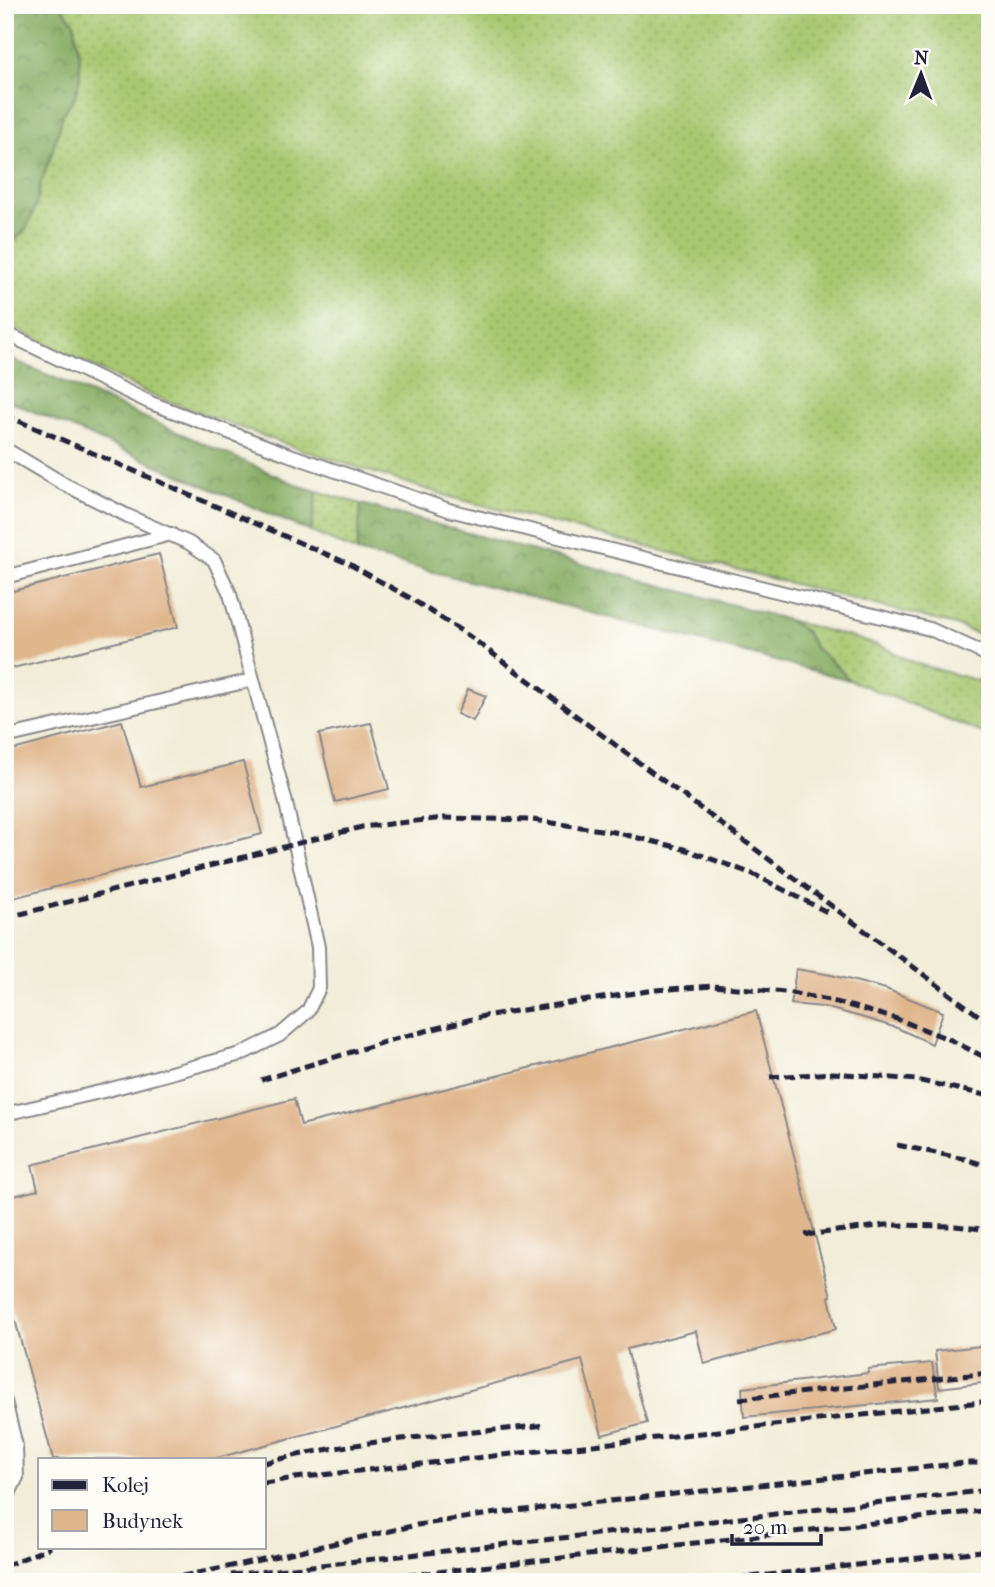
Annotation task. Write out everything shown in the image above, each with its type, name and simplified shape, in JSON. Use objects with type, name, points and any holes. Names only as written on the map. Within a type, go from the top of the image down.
[{"type":"lane","points":[[5,333],[151,403],[449,510],[930,629],[990,656]]},
{"type":"lane","points":[[5,449],[64,484],[189,543],[214,560],[230,594],[285,799],[318,947],[319,988],[308,1012],[281,1035],[241,1054],[104,1091],[5,1114]]},
{"type":"lane","points":[[5,577],[170,534]]},
{"type":"lane","points":[[5,737],[253,680]]},
{"type":"lane","points":[[5,1401],[16,1446],[17,1477],[5,1502]]},
{"type":"green space","points":[[5,5],[60,5],[74,23],[80,77],[75,96],[63,114],[32,216],[26,229],[14,241],[5,243]]},
{"type":"green space","points":[[60,5],[990,5],[990,639],[955,625],[454,498],[299,449],[151,395],[5,324],[5,243],[14,241],[26,229],[38,199],[63,114],[75,96],[74,23]]},
{"type":"green space","points":[[5,356],[300,486],[317,491],[311,532],[5,399]]},
{"type":"green space","points":[[317,491],[361,504],[357,552],[311,532]]},
{"type":"green space","points":[[361,504],[788,620],[806,632],[815,648],[849,680],[357,552]]},
{"type":"green space","points":[[788,620],[858,639],[885,648],[914,663],[990,684],[990,736],[849,680],[815,648],[806,632]]},
{"type":"building","points":[[159,554],[178,627],[5,670],[5,593]]},
{"type":"building","points":[[468,689],[486,696],[473,721],[457,714]]},
{"type":"building","points":[[122,721],[141,787],[243,762],[262,834],[5,900],[5,752]]},
{"type":"building","points":[[371,723],[389,789],[335,802],[319,734]]},
{"type":"building","points":[[796,969],[886,989],[943,1012],[932,1044],[897,1028],[861,1017],[824,1007],[791,1004]]},
{"type":"building","points":[[756,1011],[831,1296],[829,1297],[836,1329],[704,1364],[696,1331],[627,1349],[647,1423],[602,1435],[582,1360],[217,1458],[53,1458],[5,1283],[5,1198],[38,1190],[32,1165],[294,1099],[301,1125]]},
{"type":"building","points":[[990,1345],[990,1382],[939,1388],[935,1351]]},
{"type":"building","points":[[932,1363],[938,1398],[744,1417],[742,1388],[868,1373],[868,1369]]},
{"type":"railway","points":[[5,415],[349,564],[410,598],[469,636],[990,1024]]},
{"type":"railway","points":[[5,918],[362,827],[444,818],[533,820],[614,832],[684,849],[753,874],[827,912]]},
{"type":"railway","points":[[261,1080],[387,1041],[484,1016],[655,990],[713,986],[786,992],[829,1000],[897,1019],[951,1040],[990,1060]]},
{"type":"railway","points":[[770,1077],[833,1073],[916,1080],[990,1096]]},
{"type":"railway","points":[[897,1145],[990,1167]]},
{"type":"railway","points":[[805,1235],[886,1225],[955,1226],[990,1230]]},
{"type":"railway","points":[[739,1399],[990,1373]]},
{"type":"railway","points":[[266,1483],[990,1401]]},
{"type":"railway","points":[[266,1463],[369,1443],[546,1425]]},
{"type":"railway","points":[[152,1582],[417,1525],[497,1513],[965,1463],[990,1463]]},
{"type":"railway","points":[[231,1575],[990,1490]]},
{"type":"railway","points":[[347,1582],[990,1510]]},
{"type":"railway","points":[[5,1566],[49,1548]]},
{"type":"railway","points":[[706,1582],[990,1550]]},
{"type":"railway","points":[[917,1582],[990,1574]]}]
